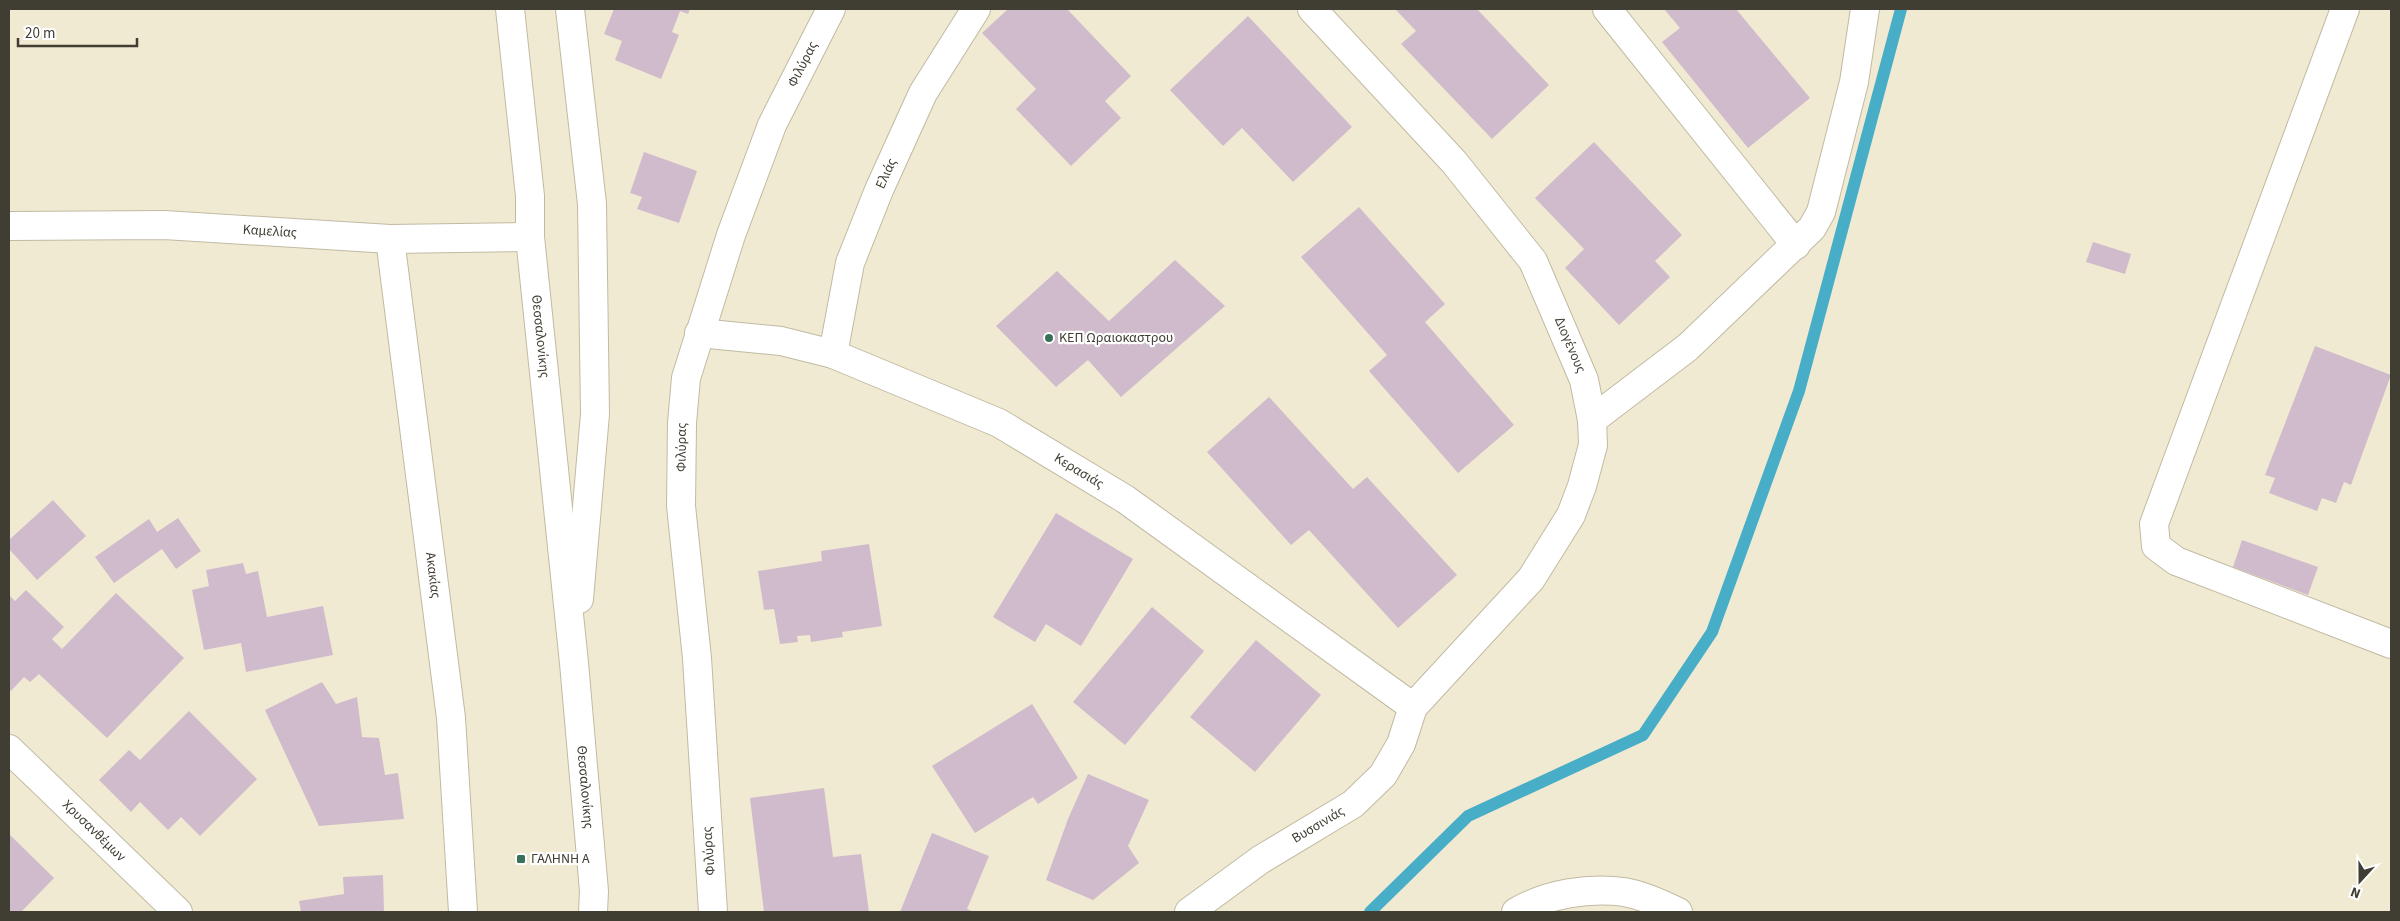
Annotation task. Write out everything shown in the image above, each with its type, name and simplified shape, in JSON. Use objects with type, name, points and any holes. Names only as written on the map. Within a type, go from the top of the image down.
[{"type":"street","name":"Θεσσαλονίκης","points":[[510,9],[530,196],[530,237],[574,663],[594,891],[594,912]]},
{"type":"street","name":"Θεσσαλονίκης","points":[[570,9],[592,204],[595,414],[574,663]]},
{"type":"street","name":"Φιλύρας","points":[[713,912],[697,658],[681,506],[682,423],[686,378],[731,235],[772,125],[831,9]]},
{"type":"street","name":"Ελιάς","points":[[833,354],[850,262],[878,190],[923,94],[976,9]]},
{"type":"street","name":"Διογένους","points":[[1312,9],[1454,162],[1533,261],[1584,380],[1592,420],[1593,445],[1582,486],[1571,515],[1531,579],[1413,707]]},
{"type":"street","points":[[1608,9],[1796,245]]},
{"type":"street","points":[[1592,420],[1688,347],[1812,228],[1821,212],[1854,82],[1865,9]]},
{"type":"street","points":[[2345,9],[2154,524],[2156,546],[2176,561],[2391,644]]},
{"type":"street","name":"Καμελίας","points":[[9,226],[164,225],[390,239],[530,237]]},
{"type":"street","name":"Ακακίας","points":[[390,239],[451,718],[463,912]]},
{"type":"street","name":"Κερασιάς","points":[[699,333],[781,341],[833,354],[999,424],[1041,447],[1125,500],[1413,707]]},
{"type":"street","name":"Βυσσινιάς","points":[[1189,912],[1260,860],[1353,804],[1383,775],[1401,744],[1413,707]]},
{"type":"street","name":"Χρυσανθέμων","points":[[11,755],[178,912]]},
{"type":"street","points":[[1516,912],[1532,903],[1583,891],[1625,892],[1678,912]]},
{"type":"building","points":[[614,9],[690,9],[688,14],[680,11],[672,32],[679,35],[661,79],[615,60],[622,41],[604,34]]},
{"type":"building","points":[[1008,9],[1067,9],[1131,76],[1105,101],[1121,118],[1071,166],[1016,109],[1036,89],[982,33]]},
{"type":"building","points":[[1395,9],[1477,9],[1549,85],[1492,139],[1401,44],[1416,31]]},
{"type":"building","points":[[1664,9],[1736,9],[1810,98],[1748,148],[1662,42],[1680,28]]},
{"type":"building","points":[[1248,16],[1352,127],[1293,182],[1242,128],[1223,146],[1170,90]]},
{"type":"building","points":[[1594,142],[1682,235],[1655,261],[1670,277],[1619,325],[1565,268],[1584,249],[1535,198]]},
{"type":"building","points":[[644,152],[697,171],[679,223],[637,209],[642,197],[630,193]]},
{"type":"building","points":[[1359,207],[1445,304],[1425,322],[1514,425],[1458,473],[1369,371],[1387,355],[1301,257]]},
{"type":"building","points":[[2093,242],[2131,254],[2125,274],[2086,262]]},
{"type":"building","points":[[1175,260],[1225,306],[1121,397],[1088,360],[1056,387],[996,326],[1057,271],[1109,321]]},
{"type":"building","points":[[2315,346],[2391,375],[2351,485],[2344,482],[2336,503],[2322,498],[2317,511],[2269,493],[2275,478],[2265,475]]},
{"type":"building","points":[[1269,397],[1353,489],[1367,477],[1457,575],[1398,628],[1309,530],[1291,545],[1207,452]]},
{"type":"building","points":[[53,500],[86,536],[37,580],[9,549],[9,540]]},
{"type":"building","points":[[1056,513],[1133,559],[1081,646],[1046,624],[1035,642],[993,617]]},
{"type":"building","points":[[178,518],[201,551],[176,569],[162,549],[114,583],[95,557],[149,519],[157,532]]},
{"type":"building","points":[[2242,540],[2318,567],[2308,595],[2233,567]]},
{"type":"building","points":[[869,544],[882,626],[842,632],[843,637],[811,642],[810,635],[797,636],[798,642],[780,644],[774,609],[764,610],[758,571],[822,561],[821,551]]},
{"type":"building","points":[[243,563],[246,574],[258,571],[267,617],[323,606],[333,655],[246,672],[241,643],[204,650],[192,590],[209,586],[206,570]]},
{"type":"building","points":[[26,590],[64,627],[52,639],[62,649],[116,593],[184,658],[107,738],[39,674],[30,682],[24,677],[11,691],[9,689],[9,595],[15,601]]},
{"type":"building","points":[[1152,607],[1204,651],[1125,745],[1073,702]]},
{"type":"building","points":[[1256,640],[1321,695],[1255,772],[1190,717]]},
{"type":"building","points":[[322,682],[336,704],[357,697],[362,737],[379,738],[385,775],[398,773],[404,819],[319,826],[265,710]]},
{"type":"building","points":[[1032,704],[1078,778],[1038,804],[1033,797],[975,833],[932,766]]},
{"type":"building","points":[[189,711],[257,779],[200,836],[181,817],[168,830],[140,802],[131,812],[99,780],[129,750],[140,760]]},
{"type":"building","points":[[1088,774],[1149,800],[1128,846],[1139,863],[1093,900],[1046,880],[1068,819]]},
{"type":"building","points":[[824,788],[833,857],[861,854],[869,912],[764,912],[750,798]]},
{"type":"building","points":[[932,833],[989,856],[967,909],[974,912],[900,912]]},
{"type":"building","points":[[9,834],[54,878],[21,912],[9,912]]},
{"type":"building","points":[[383,875],[384,912],[301,912],[299,901],[344,894],[343,877]]},
{"type":"waterway","points":[[1370,912],[1468,816],[1643,735],[1712,632],[1799,391],[1901,9]]},
{"type":"place","name":"ΚΕΠ Ωραιοκαστρου","points":[[1049,338]]},
{"type":"place","name":"ΓΑΛΗΝΗ Α","points":[[521,859]]}]
